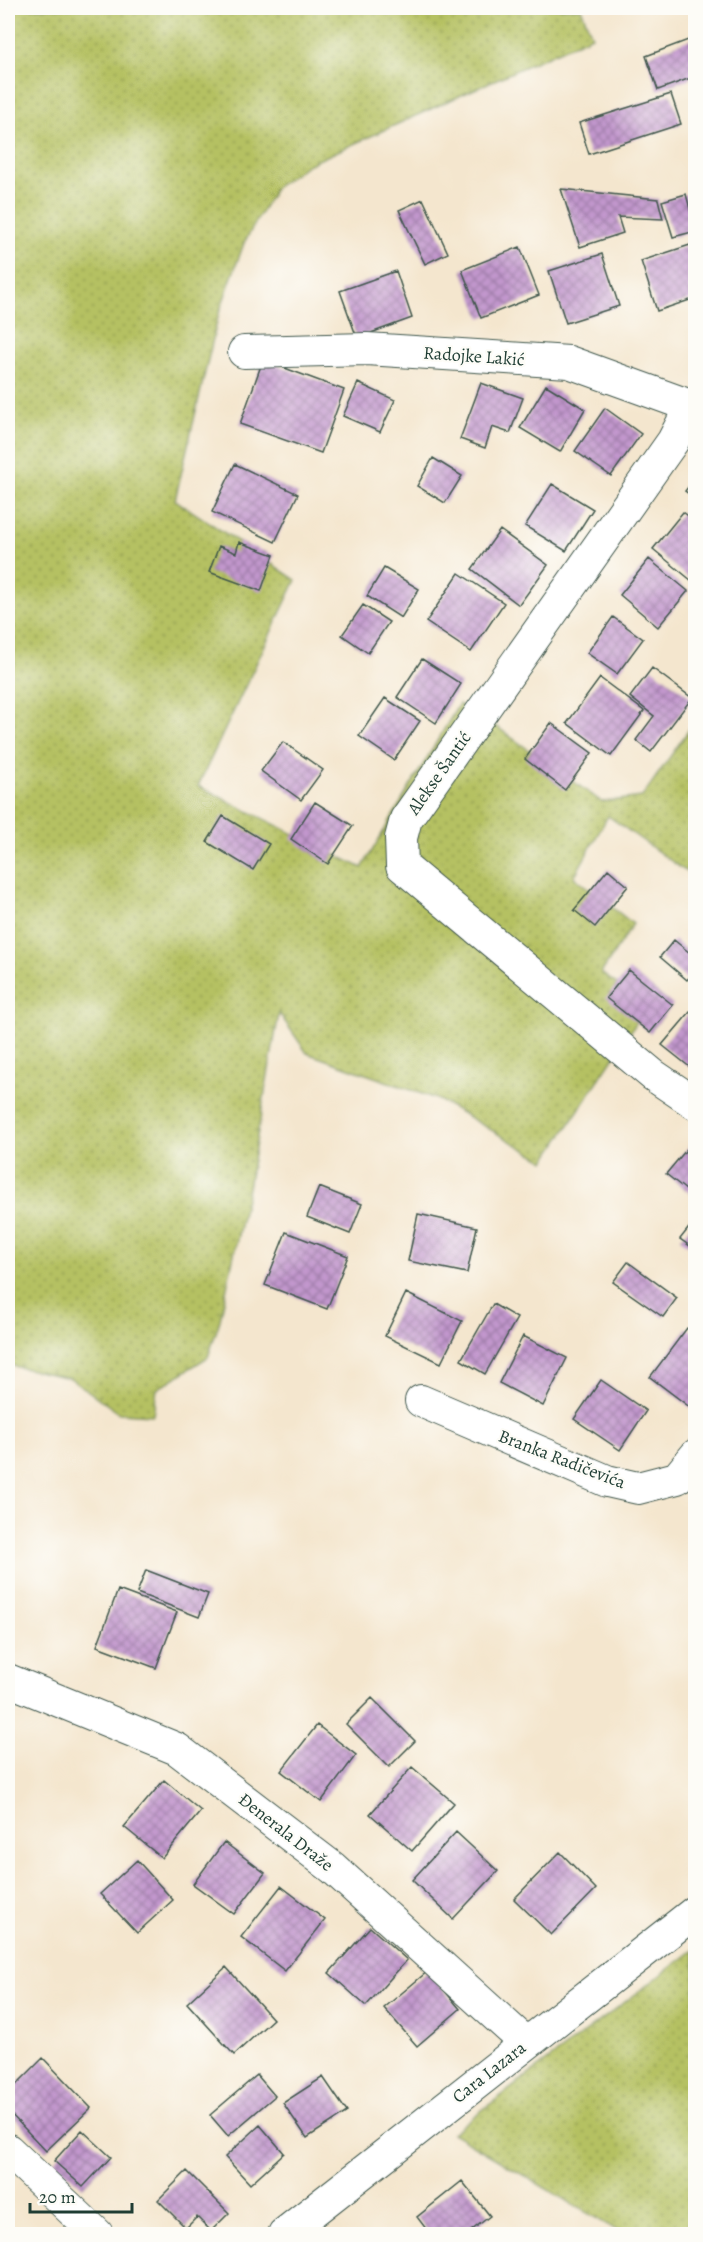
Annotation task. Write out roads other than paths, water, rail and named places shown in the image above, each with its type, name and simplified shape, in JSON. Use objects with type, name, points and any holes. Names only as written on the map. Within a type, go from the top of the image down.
[{"type":"street","name":"Radojke Lakić","points":[[244,352],[367,349],[569,362],[693,407]]},
{"type":"street","name":"Alekse Šantić","points":[[693,407],[673,441],[406,819],[401,838],[402,866],[653,1075],[696,1104]]},
{"type":"street","name":"Branka Radičevića","points":[[421,1401],[607,1480],[638,1488],[677,1478],[696,1455]]},
{"type":"street","name":"Đenerala Draže","points":[[8,1680],[177,1749],[333,1868],[526,2043]]},
{"type":"street","name":"Cara Lazara","points":[[284,2235],[696,1911]]},
{"type":"street","points":[[8,2150],[96,2235]]}]
